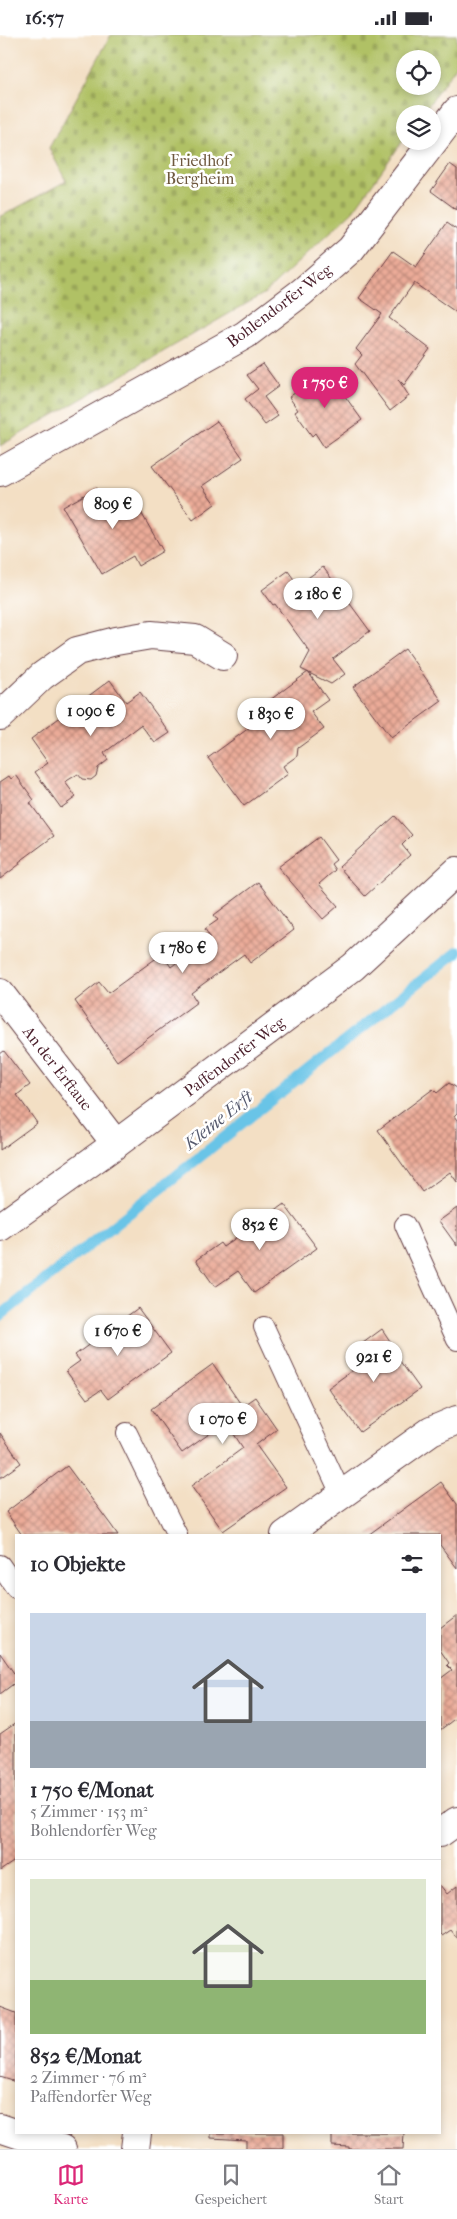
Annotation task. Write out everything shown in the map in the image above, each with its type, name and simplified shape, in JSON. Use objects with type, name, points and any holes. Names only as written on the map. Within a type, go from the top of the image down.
[{"type":"street","name":"Bohlendorfer Weg","points":[[0,472],[245,335],[302,292],[351,249],[457,111]]},
{"type":"street","points":[[0,716],[42,676],[77,651],[151,635],[195,639],[223,656]]},
{"type":"street","name":"Paffendorfer Weg","points":[[0,1227],[116,1144],[353,967],[457,871]]},
{"type":"street","name":"An der Erftaue","points":[[0,993],[116,1144]]},
{"type":"street","points":[[286,1534],[431,1431],[457,1420]]},
{"type":"street","points":[[441,1832],[457,1821]]},
{"type":"street","points":[[0,2129],[15,2134]]},
{"type":"street","points":[[16,2134],[62,2149]]},
{"type":"street","points":[[135,2149],[138,2134]]},
{"type":"lane","points":[[405,1225],[457,1340]]},
{"type":"lane","points":[[264,1327],[341,1494]]},
{"type":"lane","points":[[127,1433],[176,1534]]},
{"type":"lane","points":[[0,1565],[15,1587]]},
{"type":"green space","name":"Friedhof Bergheim","points":[[111,35],[457,35],[457,65],[441,87],[441,50],[396,50],[396,95],[436,95],[428,105],[396,105],[396,150],[353,211],[265,293],[0,446],[0,217],[66,181],[49,148]]},
{"type":"building","points":[[450,164],[457,169],[457,210],[431,191]]},
{"type":"building","points":[[447,223],[457,230],[457,313],[414,283],[389,318],[430,349],[404,385],[398,379],[409,396],[390,411],[355,364],[362,355],[356,349],[382,314],[359,298],[393,251],[416,267]]},
{"type":"building","points":[[263,364],[279,386],[264,397],[278,416],[265,425],[245,399],[258,389],[247,375]]},
{"type":"building","points":[[327,371],[362,420],[324,447],[315,433],[312,436],[295,412],[298,410],[289,397]]},
{"type":"building","points":[[217,421],[243,458],[202,486],[215,504],[193,520],[152,466]]},
{"type":"building","points":[[97,488],[107,506],[130,493],[163,551],[138,566],[133,556],[102,574],[63,507]]},
{"type":"building","points":[[323,567],[370,631],[333,659],[345,674],[331,684],[301,669],[310,652],[275,604],[273,605],[262,590],[288,571],[298,585]]},
{"type":"building","points":[[405,649],[442,701],[391,738],[353,687]]},
{"type":"building","points":[[308,672],[328,700],[311,712],[324,729],[298,748],[297,756],[283,766],[288,774],[244,806],[208,758],[253,725],[247,717]]},
{"type":"building","points":[[110,680],[126,702],[140,692],[170,733],[155,743],[141,725],[104,753],[108,760],[98,768],[96,776],[91,780],[82,779],[78,774],[65,782],[76,797],[61,808],[35,772],[48,763],[31,739]]},
{"type":"building","points":[[16,775],[34,800],[30,803],[54,836],[0,879],[0,782],[9,776],[11,779]]},
{"type":"building","points":[[395,816],[412,835],[402,845],[410,855],[365,896],[339,867]]},
{"type":"building","points":[[319,837],[336,860],[331,864],[335,870],[319,884],[338,906],[323,919],[278,867]]},
{"type":"building","points":[[258,882],[294,930],[250,963],[244,954],[203,984],[191,993],[197,1002],[117,1061],[75,1001],[99,982],[108,993],[162,954],[171,967],[210,937],[205,929],[218,920],[214,915]]},
{"type":"building","points":[[4,1051],[30,1085],[17,1095],[37,1123],[0,1150],[0,1054]]},
{"type":"building","points":[[449,1083],[457,1088],[457,1113],[454,1116],[457,1120],[457,1182],[450,1172],[422,1192],[378,1130],[433,1089],[437,1093]]},
{"type":"building","points":[[284,1204],[317,1248],[254,1293],[238,1271],[215,1287],[196,1260],[220,1243],[223,1247]]},
{"type":"building","points":[[457,1208],[457,1246],[439,1221]]},
{"type":"building","points":[[138,1308],[171,1353],[108,1399],[101,1390],[87,1399],[66,1371],[80,1361],[75,1355]]},
{"type":"building","points":[[382,1329],[392,1344],[389,1346],[420,1389],[360,1432],[328,1388],[364,1362],[355,1349]]},
{"type":"building","points":[[213,1364],[242,1406],[255,1397],[277,1429],[256,1445],[286,1487],[223,1531],[191,1486],[243,1448],[226,1422],[182,1453],[151,1409]]},
{"type":"building","points":[[0,1433],[21,1463],[0,1478]]},
{"type":"building","points":[[67,1466],[117,1534],[21,1534],[6,1512]]},
{"type":"building","points":[[441,1482],[457,1504],[457,1568],[441,1546],[441,1534],[369,1534]]},
{"type":"building","points":[[457,1615],[457,1717],[441,1729],[441,1678],[452,1670],[447,1665],[449,1663],[441,1651],[441,1627]]},
{"type":"building","points":[[0,1653],[15,1675],[15,1683],[0,1694]]},
{"type":"building","points":[[15,1724],[15,1861],[0,1871],[0,1734]]},
{"type":"building","points":[[441,1886],[447,1894],[457,1886],[457,1938],[451,1930],[442,1936]]},
{"type":"building","points":[[0,2007],[15,2013],[15,2082],[0,2077]]},
{"type":"building","points":[[211,2134],[283,2134],[283,2149],[246,2149],[246,2140],[211,2138]]},
{"type":"building","points":[[332,2134],[404,2134],[403,2149],[349,2149],[349,2147],[332,2146]]},
{"type":"waterway","name":"Kleine Erft","points":[[0,1316],[457,952]]}]
